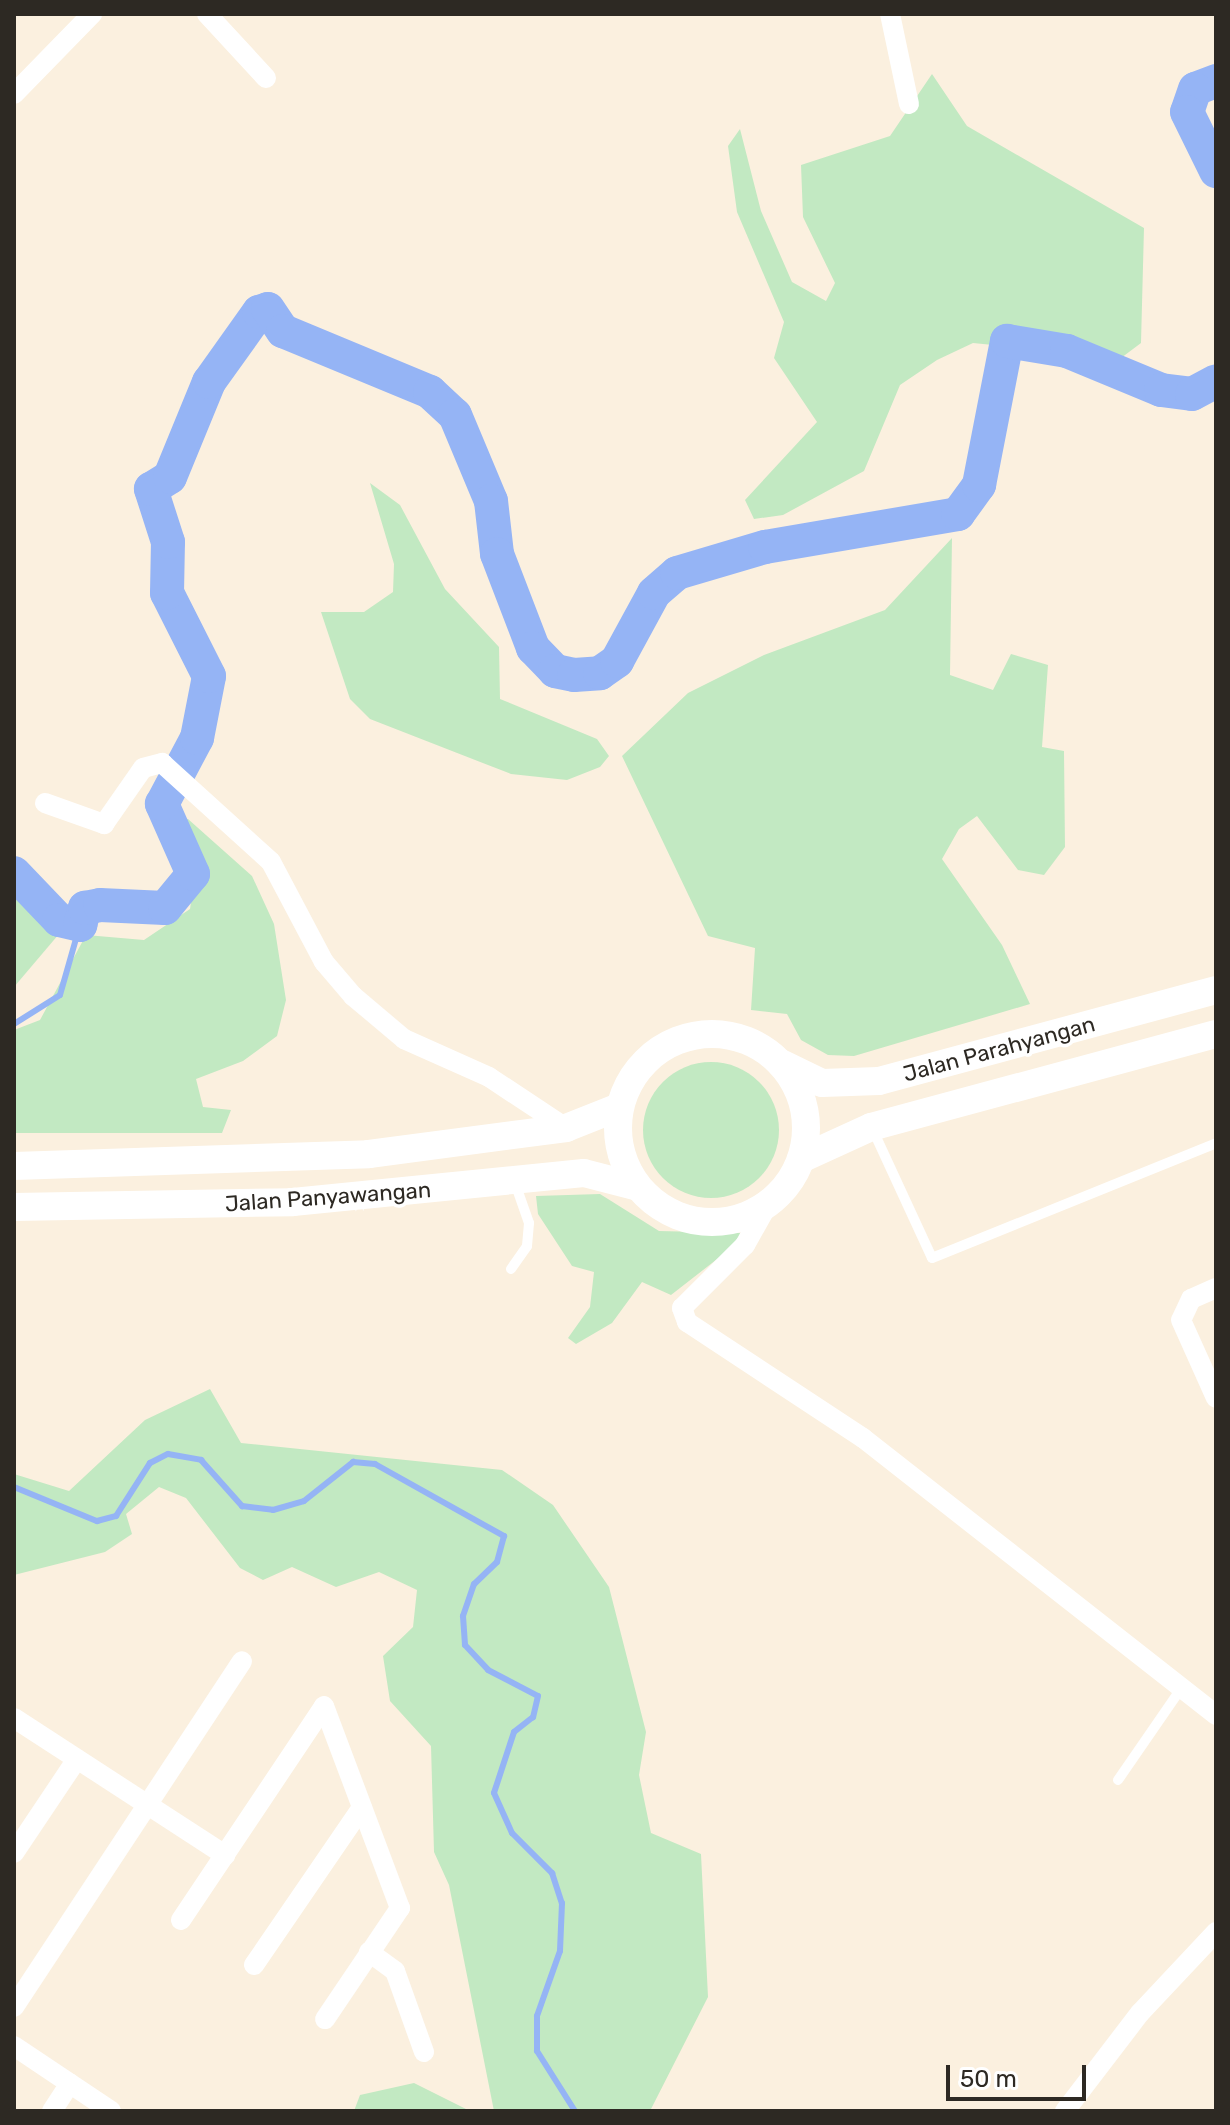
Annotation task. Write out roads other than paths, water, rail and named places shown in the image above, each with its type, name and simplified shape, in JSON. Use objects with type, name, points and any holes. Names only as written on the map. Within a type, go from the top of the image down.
[{"type":"main road","name":"Jalan Parahyangan","points":[[782,1064],[822,1083],[879,1081],[1216,990]]},
{"type":"main road","points":[[701,1033],[759,1045],[782,1064],[805,1109],[801,1159],[768,1204],[742,1217],[699,1221],[659,1206],[638,1187],[623,1163],[619,1107],[648,1057],[701,1033]]},
{"type":"main road","name":"Jalan Parahyangan","points":[[801,1159],[871,1127],[1216,1034]]},
{"type":"main road","name":"Jalan Panyawangan","points":[[14,1166],[283,1160],[566,1128],[619,1107]]},
{"type":"main road","name":"Jalan Panyawangan","points":[[14,1207],[293,1202],[597,1173],[638,1187]]},
{"type":"street","points":[[14,94],[92,14]]},
{"type":"street","points":[[207,14],[266,78]]},
{"type":"street","points":[[890,14],[909,104]]},
{"type":"street","points":[[45,803],[104,824],[143,768],[162,763],[195,789],[271,862],[324,962],[353,996],[404,1039],[489,1077],[566,1128]]},
{"type":"street","points":[[768,1204],[745,1245],[682,1308],[687,1322],[863,1438],[1180,1690],[1216,1715]]},
{"type":"street","points":[[1216,1288],[1191,1299],[1181,1320],[1216,1398]]},
{"type":"street","points":[[14,2007],[242,1661]]},
{"type":"street","points":[[181,1920],[324,1706],[400,1908],[325,2019]]},
{"type":"street","points":[[14,1718],[225,1855]]},
{"type":"street","points":[[14,1853],[77,1759]]},
{"type":"street","points":[[254,1965],[362,1807]]},
{"type":"street","points":[[1065,2111],[1140,2013],[1216,1932]]},
{"type":"street","points":[[369,1952],[395,1971],[424,2052]]},
{"type":"street","points":[[14,2046],[111,2111]]},
{"type":"street","points":[[52,2111],[70,2083]]},
{"type":"lane","points":[[871,1127],[932,1258],[1216,1143]]},
{"type":"lane","points":[[511,1269],[527,1246],[529,1223],[514,1181]]},
{"type":"lane","points":[[1118,1780],[1180,1690]]},
{"type":"waterway","points":[[1216,81],[1195,89],[1187,112],[1216,171]]},
{"type":"waterway","points":[[14,873],[59,920],[80,925],[85,908],[100,905],[165,908],[193,874],[162,804],[197,738],[209,676],[167,593],[168,542],[151,489],[170,477],[209,382],[259,312],[268,309],[283,331],[430,392],[455,415],[491,501],[497,554],[533,648],[555,671],[574,675],[600,673],[617,661],[654,593],[677,573],[765,547],[958,514],[979,485],[1007,341],[1067,351],[1161,390],[1192,394],[1216,381]]},
{"type":"waterway","points":[[14,1024],[60,995],[80,925]]},
{"type":"waterway","points":[[14,1487],[97,1521],[116,1516],[150,1463],[168,1454],[201,1460],[242,1506],[273,1510],[304,1501],[353,1462],[375,1464],[504,1536],[497,1562],[474,1584],[463,1616],[465,1645],[488,1670],[538,1696],[533,1717],[514,1732],[494,1793],[512,1833],[552,1873],[562,1903],[560,1951],[537,2016],[537,2051],[575,2111]]}]
